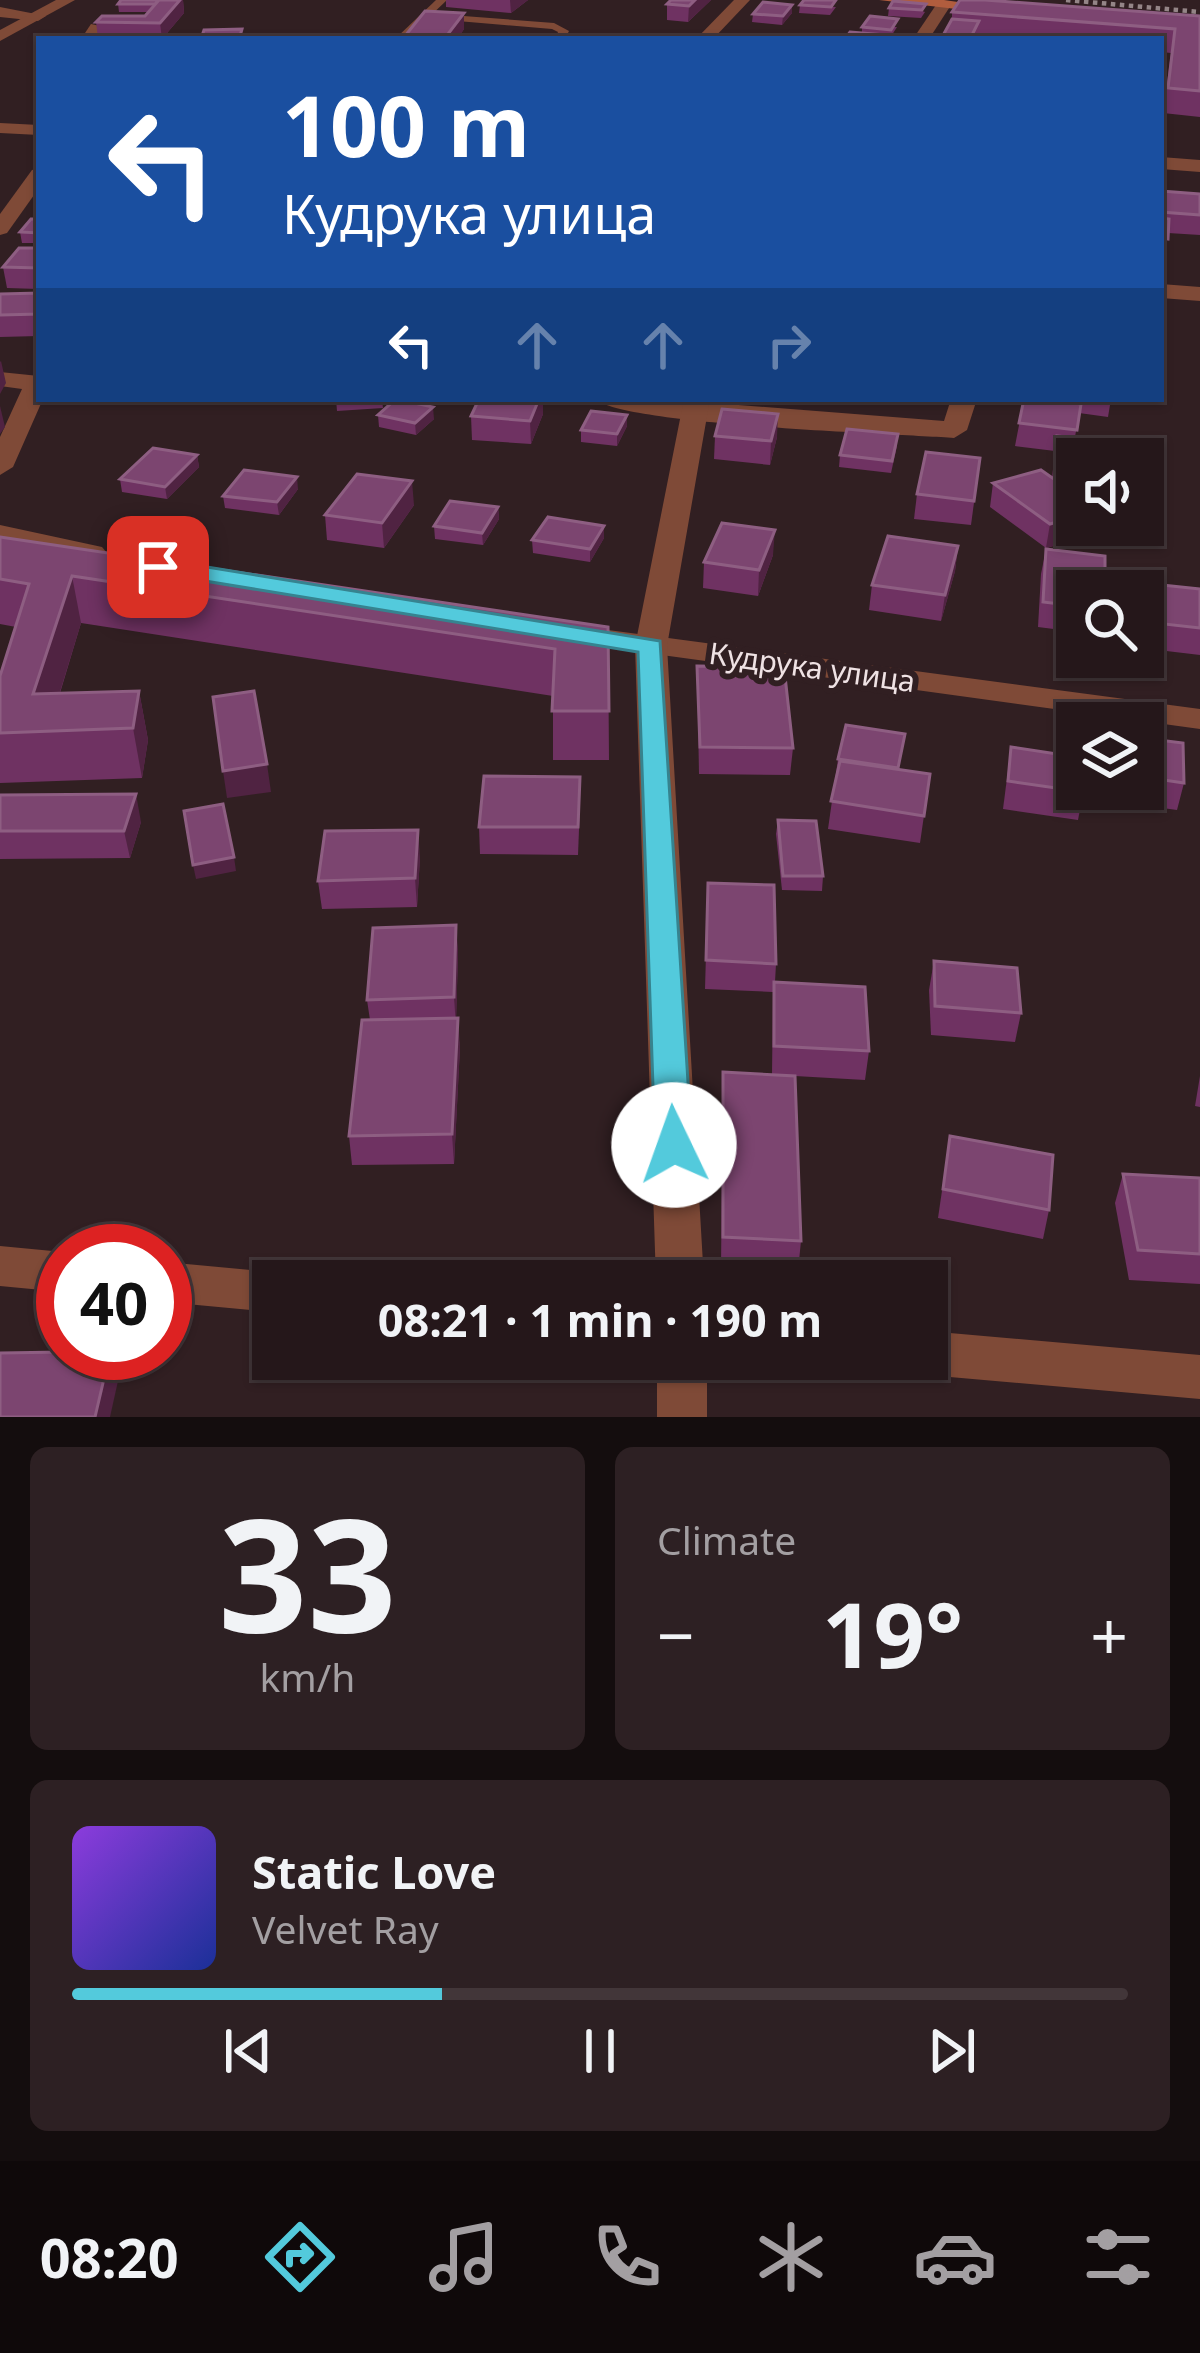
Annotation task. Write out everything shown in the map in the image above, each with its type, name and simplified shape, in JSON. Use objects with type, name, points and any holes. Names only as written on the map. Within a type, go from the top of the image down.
[{"type":"main road","points":[[887,0],[1012,10]]},
{"type":"street","points":[[0,36],[67,0]]},
{"type":"street","points":[[707,36],[742,0]]},
{"type":"street","points":[[923,36],[943,5]]},
{"type":"street","points":[[0,12],[38,16]]},
{"type":"street","points":[[0,128],[33,130]]},
{"type":"street","points":[[1164,163],[1200,166]]},
{"type":"street","points":[[0,229],[36,178]]},
{"type":"street","points":[[1164,291],[1200,294]]},
{"type":"street","points":[[0,379],[36,382]]},
{"type":"street","points":[[0,467],[36,384]]},
{"type":"street","points":[[652,402],[955,430],[963,402]]},
{"type":"street","points":[[679,1260],[651,646],[695,405]]},
{"type":"street","points":[[0,534],[130,561]]},
{"type":"street","name":"Кудрука улица","points":[[536,629],[1200,719]]},
{"type":"street","points":[[0,1266],[36,1269]]},
{"type":"street","points":[[192,1284],[252,1290]]},
{"type":"street","points":[[948,1355],[1200,1377]]},
{"type":"street","points":[[682,1380],[682,1417]]},
{"type":"lane","points":[[403,36],[442,0]]},
{"type":"lane","points":[[520,22],[532,11]]},
{"type":"lane","points":[[424,16],[554,26],[564,31],[562,36]]},
{"type":"path","points":[[1066,0],[1200,12]]},
{"type":"building","points":[[121,0],[159,0],[118,4]]},
{"type":"building","points":[[159,0],[180,0],[160,23],[96,22],[102,16],[145,16]]},
{"type":"building","points":[[695,0],[689,6],[667,4]]},
{"type":"building","points":[[804,0],[836,0],[831,7],[800,5]]},
{"type":"building","points":[[960,0],[1200,16],[1200,91],[1168,88],[1175,29],[952,12]]},
{"type":"building","points":[[893,1],[926,4],[922,10],[889,8]]},
{"type":"building","points":[[763,2],[792,5],[783,16],[753,14]]},
{"type":"building","points":[[425,11],[464,13],[447,36],[405,36]]},
{"type":"building","points":[[870,16],[898,19],[891,30],[862,27]]},
{"type":"building","points":[[952,19],[979,21],[972,36],[943,36]]},
{"type":"building","points":[[242,29],[240,36],[202,36],[204,30]]},
{"type":"building","points":[[850,32],[886,35],[885,36],[847,36]]},
{"type":"building","points":[[1164,191],[1200,194],[1200,215],[1164,212]]},
{"type":"building","points":[[1164,218],[1169,219],[1168,239],[1164,238]]},
{"type":"building","points":[[31,219],[36,219],[36,233],[20,232]]},
{"type":"building","points":[[19,248],[36,248],[36,268],[3,267]]},
{"type":"building","points":[[36,293],[36,314],[0,315],[0,294]]},
{"type":"building","points":[[393,402],[433,407],[415,423],[378,415]]},
{"type":"building","points":[[478,402],[538,402],[530,421],[471,416]]},
{"type":"building","points":[[1023,402],[1081,404],[1077,430],[1019,423]]},
{"type":"building","points":[[722,409],[778,414],[771,441],[715,436]]},
{"type":"building","points":[[591,411],[627,415],[617,434],[581,430]]},
{"type":"building","points":[[847,429],[898,434],[892,461],[840,455]]},
{"type":"building","points":[[153,448],[197,455],[165,487],[120,479]]},
{"type":"building","points":[[926,452],[980,458],[974,501],[917,494]]},
{"type":"building","points":[[244,470],[297,477],[277,502],[223,496]]},
{"type":"building","points":[[1041,470],[1056,480],[1056,522],[1050,524],[993,483]]},
{"type":"building","points":[[357,474],[412,481],[382,523],[325,515]]},
{"type":"building","points":[[450,501],[498,507],[482,533],[434,526]]},
{"type":"building","points":[[548,517],[604,526],[590,549],[532,540]]},
{"type":"building","points":[[722,523],[775,530],[759,570],[704,562]]},
{"type":"building","points":[[888,536],[958,546],[945,595],[872,585]]},
{"type":"building","points":[[0,537],[608,627],[609,711],[552,711],[555,649],[72,576],[33,694],[139,691],[133,728],[0,733],[0,676],[29,584],[0,579]]},
{"type":"building","points":[[1046,549],[1105,556],[1105,570],[1056,570],[1056,604],[1043,602]]},
{"type":"building","points":[[1164,585],[1200,589],[1200,628],[1164,624]]},
{"type":"building","points":[[697,666],[784,667],[793,748],[700,747]]},
{"type":"building","points":[[254,691],[267,764],[223,771],[213,697]]},
{"type":"building","points":[[846,725],[905,734],[898,768],[838,759]]},
{"type":"building","points":[[1164,741],[1183,743],[1184,783],[1164,780]]},
{"type":"building","points":[[1011,747],[1056,754],[1056,788],[1008,781]]},
{"type":"building","points":[[840,761],[930,774],[924,816],[831,801]]},
{"type":"building","points":[[484,776],[580,777],[578,827],[479,827]]},
{"type":"building","points":[[136,794],[124,831],[0,831],[0,795]]},
{"type":"building","points":[[223,804],[234,857],[193,865],[184,811]]},
{"type":"building","points":[[778,820],[816,821],[823,876],[783,876]]},
{"type":"building","points":[[418,830],[415,878],[318,881],[325,831]]},
{"type":"building","points":[[708,883],[774,885],[776,964],[706,960]]},
{"type":"building","points":[[456,925],[454,997],[367,1000],[373,928]]},
{"type":"building","points":[[934,961],[1017,968],[1021,1013],[935,1006]]},
{"type":"building","points":[[774,982],[865,987],[869,1051],[774,1046]]},
{"type":"building","points":[[458,1018],[452,1134],[349,1136],[362,1020]]},
{"type":"building","points":[[723,1072],[795,1076],[801,1241],[723,1237]]},
{"type":"building","points":[[950,1136],[1053,1155],[1049,1210],[943,1189]]},
{"type":"building","points":[[1123,1174],[1200,1178],[1200,1254],[1138,1250]]},
{"type":"building","points":[[36,1352],[36,1380],[104,1380],[95,1417],[0,1417],[0,1353]]},
{"type":"route","points":[[158,567],[651,646],[674,1145]]}]
